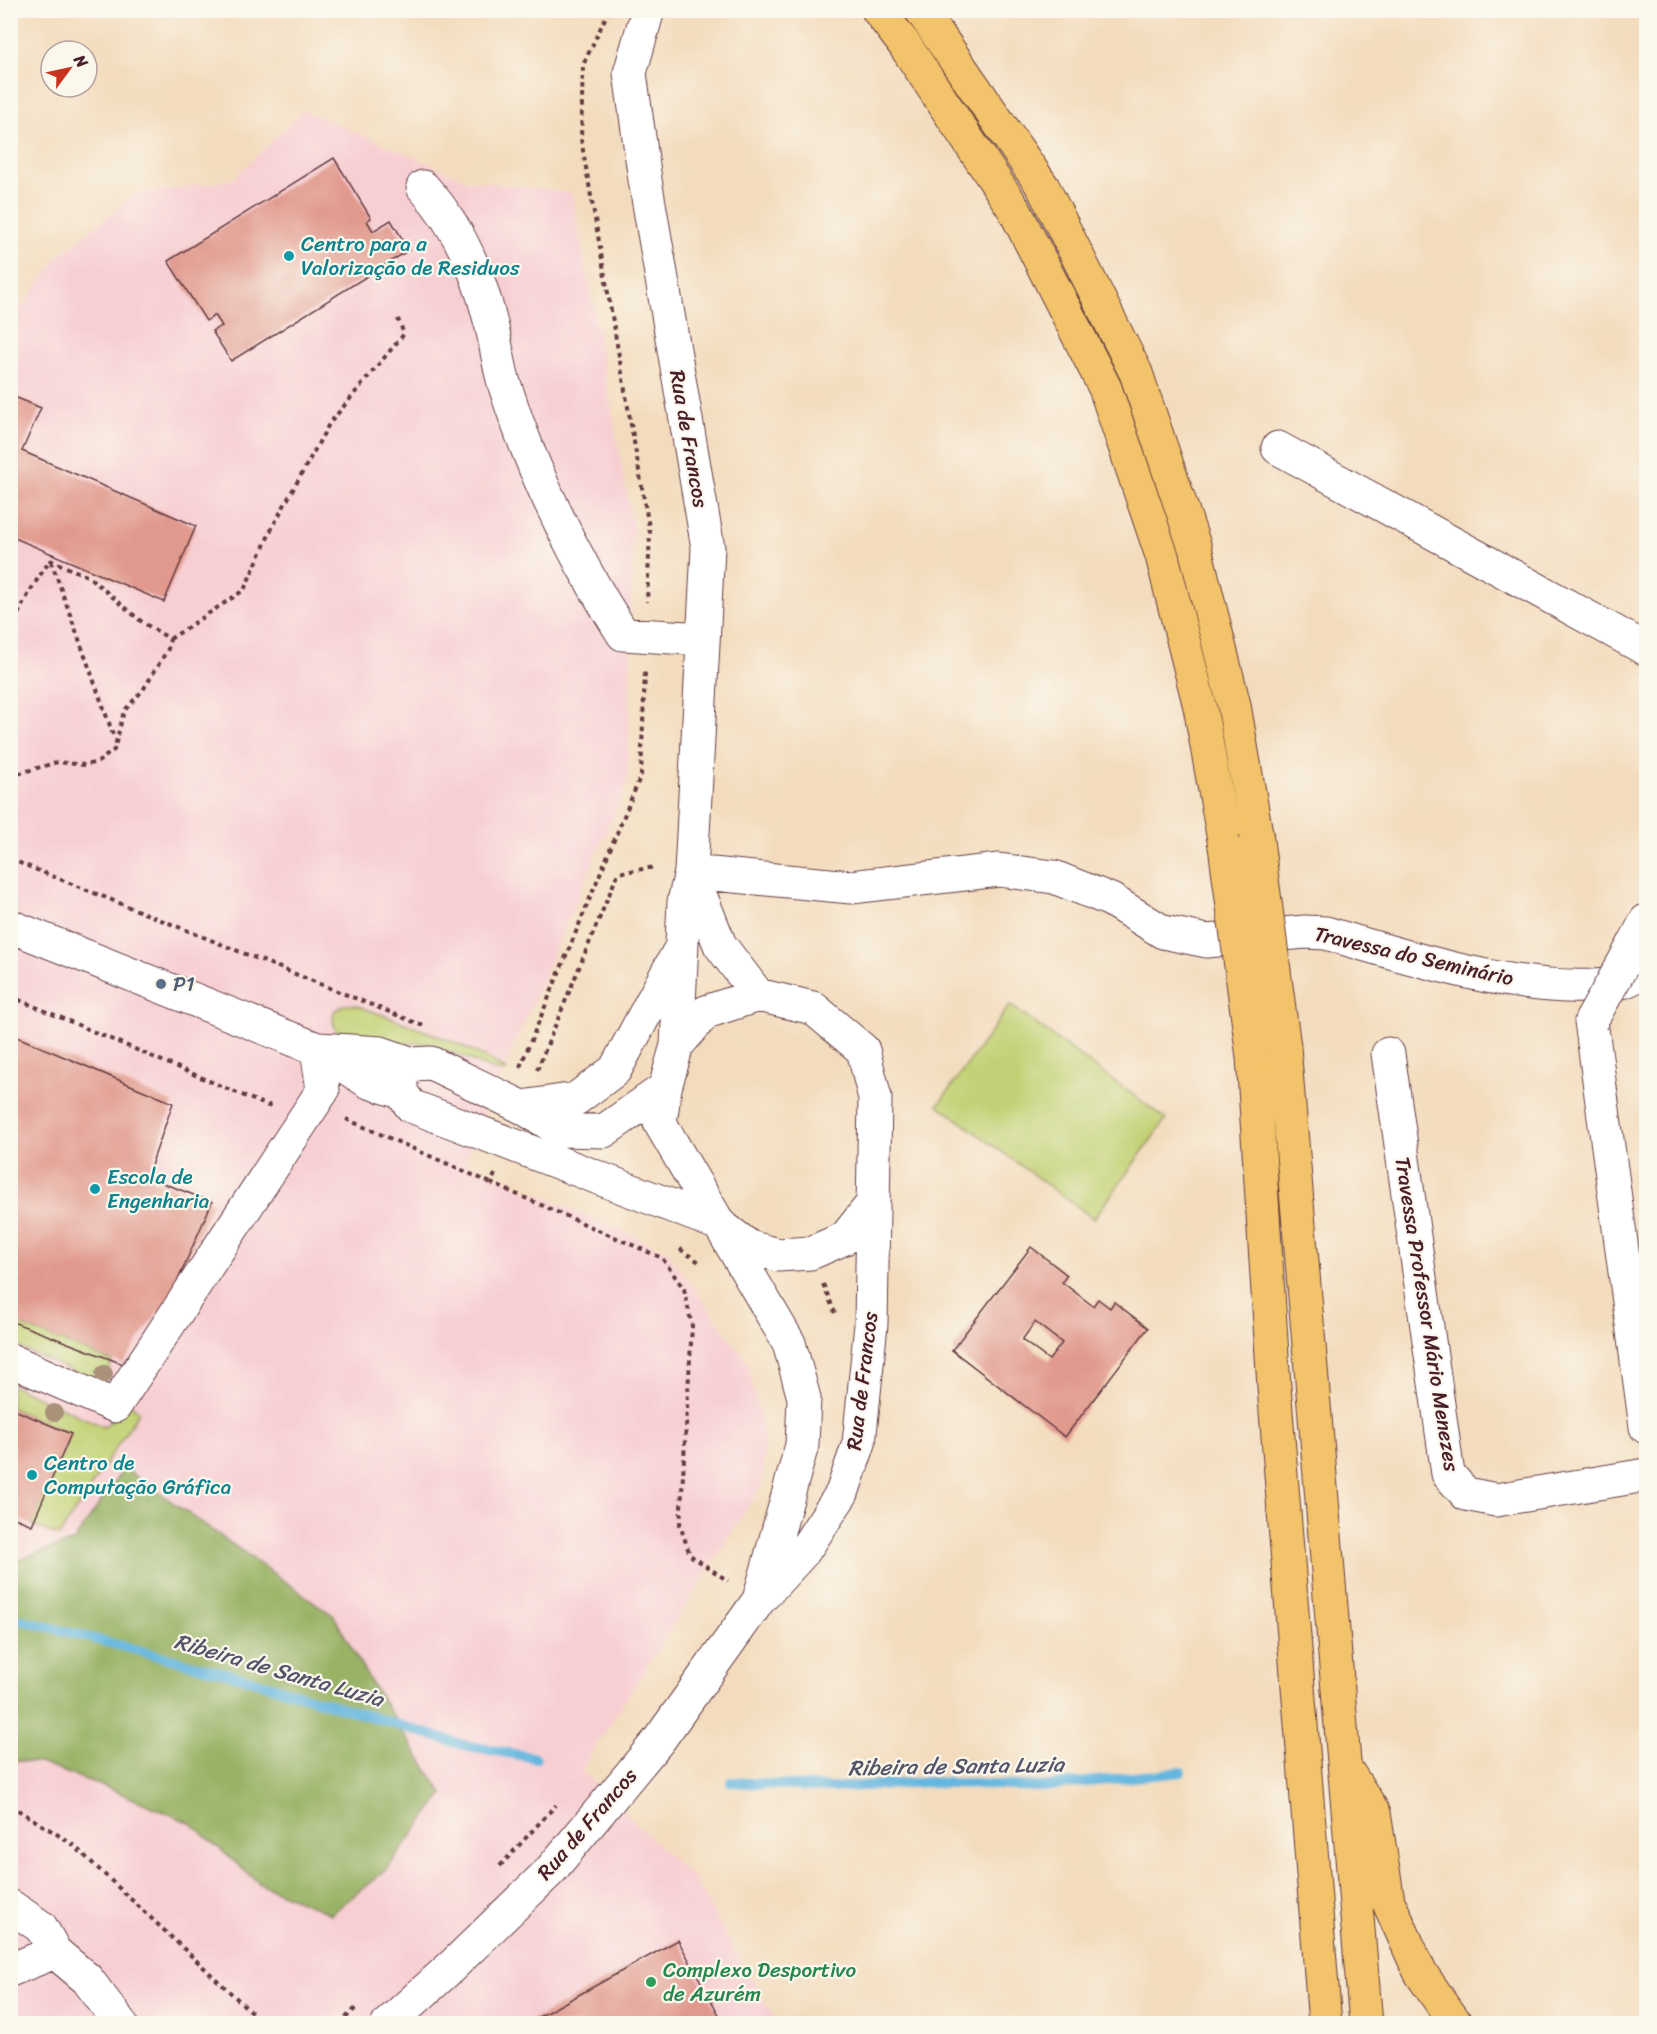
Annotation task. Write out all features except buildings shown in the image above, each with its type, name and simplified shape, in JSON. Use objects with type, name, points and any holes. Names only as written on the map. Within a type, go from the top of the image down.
[{"type":"highway","points":[[878,10],[904,44],[1014,209],[1105,388],[1162,556],[1200,707],[1225,846],[1253,1057],[1274,1387],[1325,2024]]},
{"type":"highway","points":[[921,10],[1043,187],[1136,374],[1195,548],[1234,705],[1256,832],[1284,1047],[1366,2024]]},
{"type":"highway","points":[[1346,1768],[1374,1813],[1388,1901],[1420,1972],[1456,2024]]},
{"type":"street","name":"Rua de Francos","points":[[388,2024],[452,1966],[550,1870],[659,1740],[745,1592],[802,1445],[804,1398],[789,1343],[660,1123],[665,1088],[677,1045],[684,902],[691,872],[708,548],[645,180],[630,73],[648,10]]},
{"type":"street","points":[[423,187],[442,207],[458,233],[490,319],[503,381],[527,450],[556,515],[594,590],[623,634],[703,639]]},
{"type":"street","points":[[1278,448],[1647,649]]},
{"type":"street","name":"Travessa do Seminário","points":[[691,872],[851,887],[999,870],[1054,877],[1111,900],[1163,932],[1207,941],[1305,932],[1326,933],[1497,978],[1581,987],[1624,982],[1642,945]]},
{"type":"street","name":"Rua de Francos","points":[[691,872],[720,945],[758,995]]},
{"type":"street","points":[[10,926],[317,1049],[381,1053],[407,1078],[411,1106],[719,1224]]},
{"type":"street","points":[[522,1107],[576,1100],[615,1070],[683,944]]},
{"type":"street","points":[[1642,945],[1591,1021],[1647,1427]]},
{"type":"street","name":"Rua de Francos","points":[[677,1045],[706,1012],[758,995],[813,1008],[863,1050],[875,1098],[871,1324],[859,1443],[842,1493],[804,1551],[745,1592]]},
{"type":"street","points":[[10,1360],[115,1406],[323,1090],[317,1049]]},
{"type":"street","name":"Travessa Professor Mário Menezes","points":[[1389,1054],[1448,1474],[1466,1494],[1496,1500],[1647,1475]]},
{"type":"street","points":[[407,1078],[431,1063],[522,1107],[560,1130],[604,1131],[665,1088]]},
{"type":"street","name":"Rua de Francos","points":[[719,1224],[749,1247],[778,1255],[811,1253],[845,1238],[873,1203]]},
{"type":"street","points":[[10,1906],[41,1927],[55,1952],[87,1979],[121,2024]]},
{"type":"street","points":[[10,1970],[55,1952]]},
{"type":"path","points":[[10,776],[58,762],[85,765],[98,762],[114,750],[124,711],[143,690],[168,649],[170,639],[244,590],[273,526],[329,424],[404,334],[398,319]]},
{"type":"path","points":[[10,630],[15,626],[17,615],[53,554]]},
{"type":"path","points":[[50,560],[89,577],[142,622],[170,639]]},
{"type":"path","points":[[50,560],[115,740]]},
{"type":"path","points":[[10,859],[432,1029]]},
{"type":"path","points":[[10,996],[268,1106],[279,1100],[314,1104],[491,1184]]},
{"type":"path","points":[[509,1061],[536,1072]]},
{"type":"path","points":[[673,1244],[699,1262],[706,1270]]},
{"type":"path","points":[[811,1253],[837,1315],[845,1321],[871,1324]]},
{"type":"path","points":[[736,1574],[745,1592]]},
{"type":"path","points":[[492,1876],[564,1796]]},
{"type":"path","points":[[10,1805],[71,1842],[264,2024]]},
{"type":"path","points":[[339,2024],[365,2000]]},
{"type":"shaded area","points":[[304,110],[467,180],[572,193],[633,527],[628,781],[464,1162],[667,1251],[748,1363],[764,1436],[763,1483],[581,1770],[694,1880],[777,2023],[11,2023],[10,304],[23,307],[58,257],[134,195],[232,180]]},
{"type":"green space","points":[[344,1005],[355,1005],[458,1044],[506,1071],[497,1071],[445,1049],[427,1044],[352,1041],[341,1036],[334,1026],[334,1011]]},
{"type":"green space","points":[[1010,1005],[1166,1119],[1094,1219],[938,1105]]},
{"type":"green space","points":[[17,1324],[112,1361],[104,1385],[11,1344]]},
{"type":"green space","points":[[11,1385],[104,1427],[130,1404],[139,1412],[59,1536],[32,1525],[71,1434],[11,1408]]},
{"type":"green space","points":[[124,1468],[334,1616],[370,1681],[443,1794],[387,1869],[331,1914],[260,1884],[190,1823],[106,1787],[39,1763],[11,1760],[11,1562],[74,1541]]},
{"type":"waterway","name":"Ribeira de Santa Luzia","points":[[10,1617],[248,1679],[464,1745],[536,1758]]},
{"type":"waterway","name":"Ribeira de Santa Luzia","points":[[731,1782],[830,1788],[928,1782],[1040,1787],[1181,1772]]},
{"type":"place","name":"Centro para a Valorização de Residuos","points":[[289,256]]},
{"type":"place","name":"P1","points":[[161,984]]},
{"type":"place","name":"Escola de Engenharia","points":[[95,1189]]},
{"type":"place","name":"Centro de Computação Gráfica","points":[[32,1475]]},
{"type":"place","name":"Complexo Desportivo de Azurém","points":[[651,1982]]}]
